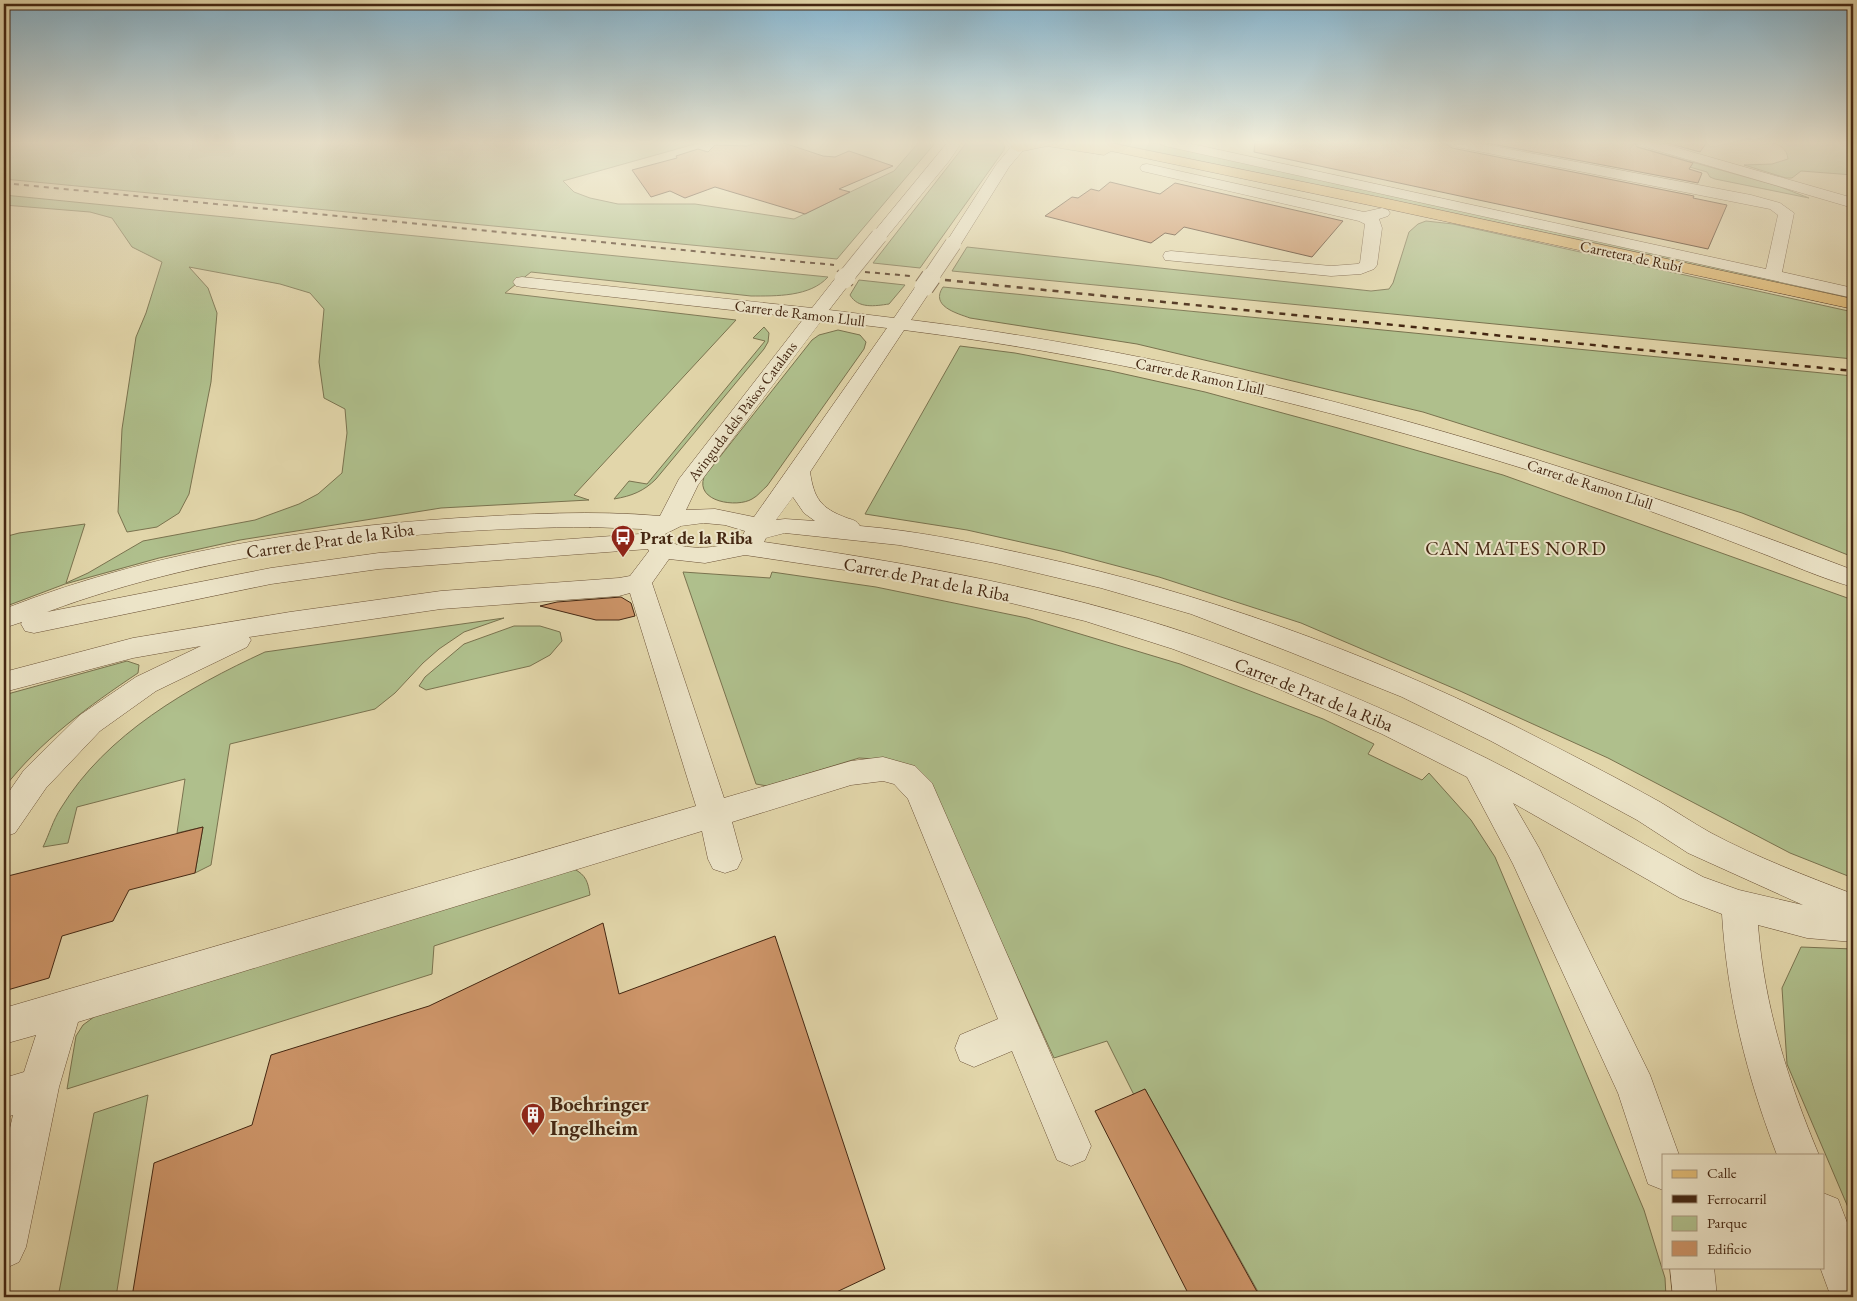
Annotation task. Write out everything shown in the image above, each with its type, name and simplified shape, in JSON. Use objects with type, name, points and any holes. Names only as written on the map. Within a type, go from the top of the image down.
[{"type":"main road","name":"Carretera de Rubí","points":[[1382,203],[1853,304]]},
{"type":"street","name":"Avinguda dels Països Catalans","points":[[639,582],[687,484],[815,315],[907,203]]},
{"type":"street","points":[[752,536],[754,525],[714,516],[686,517],[663,534],[686,554],[704,555],[726,552],[752,536],[799,472],[979,203]]},
{"type":"street","points":[[1171,256],[1331,271],[1361,269],[1368,265],[1374,228],[1373,222],[1364,217],[1301,203]]},
{"type":"street","name":"Carretera de Rubí","points":[[1460,203],[1853,293]]},
{"type":"street","points":[[1762,203],[1775,206],[1786,213],[1773,275]]},
{"type":"street","points":[[1364,217],[1378,216],[1384,212],[1388,204]]},
{"type":"street","name":"Carrer de Ramon Llull","points":[[522,282],[976,334],[1091,352],[1174,369],[1312,401],[1405,426],[1591,483],[1721,529],[1853,579]]},
{"type":"street","points":[[799,472],[799,484],[805,500],[824,517],[850,527],[899,537]]},
{"type":"street","name":"Carrer de Prat de la Riba","points":[[4,619],[37,606],[151,570],[278,544],[388,530],[554,519],[589,521],[625,520],[663,534]]},
{"type":"street","name":"Carrer de Prat de la Riba","points":[[752,536],[785,526],[899,537],[996,555],[1104,580],[1200,608],[1300,645],[1412,690],[1502,733],[1648,811],[1700,843],[1793,886],[1853,910]]},
{"type":"street","name":"Carrer de Prat de la Riba","points":[[4,631],[65,616],[271,576],[378,561],[663,534]]},
{"type":"street","name":"Carrer de Prat de la Riba","points":[[752,536],[885,568],[982,587],[1090,613],[1183,642],[1282,679],[1392,726],[1478,768],[1692,888],[1739,905],[1807,922],[1853,926]]},
{"type":"street","points":[[4,682],[132,648],[290,621],[441,600],[619,587],[639,582],[714,814],[725,859]]},
{"type":"street","points":[[4,824],[35,779],[90,722],[146,684],[224,645],[290,621]]},
{"type":"street","points":[[1478,768],[1526,858],[1636,1089],[1662,1166]]},
{"type":"street","points":[[4,1026],[851,773],[883,769],[904,775],[921,792],[1071,1146]]},
{"type":"street","points":[[1739,905],[1740,940],[1756,1026],[1782,1116],[1798,1154]]},
{"type":"street","points":[[4,1247],[22,1092],[63,1008]]},
{"type":"street","points":[[974,1048],[1022,1028]]},
{"type":"street","points":[[1824,1217],[1853,1297]]},
{"type":"street","points":[[1692,1268],[1695,1297]]},
{"type":"green space","points":[[4,203],[82,203],[828,277],[821,284],[802,292],[751,296],[531,272],[505,293],[736,320],[574,495],[589,500],[441,508],[240,540],[159,558],[65,584],[4,607],[4,537],[19,533],[85,524],[66,583],[88,573],[143,541],[255,520],[299,504],[318,494],[342,473],[347,433],[345,409],[324,398],[319,362],[324,309],[310,293],[280,284],[189,267],[208,288],[217,313],[211,382],[189,494],[179,513],[157,527],[127,532],[118,512],[122,429],[136,337],[146,313],[162,262],[132,247],[112,218],[90,212],[4,205]]},
{"type":"green space","points":[[251,203],[695,204],[794,219],[828,203],[885,203],[837,259]]},
{"type":"green space","points":[[920,203],[966,203],[920,268],[873,263]]},
{"type":"green space","points":[[1401,203],[1427,203],[1853,296],[1853,300]]},
{"type":"green space","points":[[1426,221],[1453,224],[1853,312],[1853,359],[952,271],[967,247],[1371,291],[1389,289],[1393,283],[1409,232],[1418,224]]},
{"type":"green space","points":[[859,280],[905,285],[889,304],[867,306],[858,303],[850,295]]},
{"type":"green space","points":[[943,287],[1853,376],[1853,557],[1742,513],[1423,412],[1137,344],[970,318],[946,308],[942,304],[940,294]]},
{"type":"green space","points":[[764,327],[769,333],[768,342],[764,349],[656,479],[647,487],[637,492],[614,499],[629,481],[647,484],[765,341],[753,338]]},
{"type":"green space","points":[[838,330],[860,335],[866,342],[864,349],[767,486],[754,498],[745,502],[728,503],[711,497],[703,485],[704,477],[812,340],[819,335]]},
{"type":"green space","points":[[960,346],[1015,353],[1111,371],[1205,392],[1338,428],[1503,475],[1853,600],[1853,878],[1790,853],[1608,758],[1460,691],[1301,623],[1159,577],[1061,551],[967,530],[865,514]]},
{"type":"green space","points":[[683,572],[770,578],[772,572],[876,587],[1027,618],[1180,664],[1323,719],[1374,744],[1368,754],[1422,780],[1429,773],[1471,820],[1495,857],[1644,1210],[1665,1278],[1666,1297],[1261,1297],[1145,1089],[1134,1095],[1107,1041],[1054,1058],[933,792],[875,759],[859,758],[767,786],[756,784]]},
{"type":"green space","points":[[504,618],[464,632],[439,649],[395,693],[375,709],[230,744],[211,865],[195,873],[203,827],[177,833],[185,779],[77,807],[68,843],[43,847],[61,808],[80,781],[101,757],[151,715],[179,697],[236,666],[265,652]]},
{"type":"green space","points":[[514,626],[540,626],[560,632],[562,641],[550,655],[530,666],[426,690],[419,686],[425,677],[464,644]]},
{"type":"green space","points":[[127,661],[139,665],[138,673],[66,725],[33,755],[4,788],[4,695]]},
{"type":"green space","points":[[574,869],[586,879],[590,895],[434,946],[432,974],[67,1089],[76,1036],[83,1025],[98,1014]]},
{"type":"green space","points":[[1801,947],[1853,949],[1853,1219],[1787,1064],[1782,988]]},
{"type":"green space","points":[[148,1095],[116,1297],[58,1297],[94,1113]]},
{"type":"building","points":[[767,203],[828,203],[805,214]]},
{"type":"building","points":[[1064,203],[1262,203],[1343,221],[1312,257],[1184,227],[1175,235],[1165,233],[1151,243],[1045,216]]},
{"type":"building","points":[[1491,203],[1716,203],[1727,205],[1708,249]]},
{"type":"building","points":[[621,597],[631,603],[635,616],[619,620],[596,620],[540,606],[557,602]]},
{"type":"building","points":[[203,827],[195,873],[129,890],[113,921],[62,936],[49,978],[4,991],[4,877]]},
{"type":"building","name":"Boehringer Ingelheim","points":[[603,923],[619,994],[775,936],[885,1269],[826,1297],[132,1297],[154,1163],[252,1125],[271,1055],[429,1006]]},
{"type":"building","points":[[1145,1089],[1260,1297],[1190,1297],[1095,1111]]},
{"type":"railway","points":[[204,203],[834,265]]},
{"type":"railway","points":[[865,272],[911,276]]},
{"type":"railway","points":[[945,280],[1853,371]]},
{"type":"place","name":"Prat de la Riba","points":[[623,558]]},
{"type":"place","name":"Boehringer Ingelheim","points":[[533,1136]]},
{"type":"district","name":"CAN MATES NORD","points":[[1516,548]]}]
